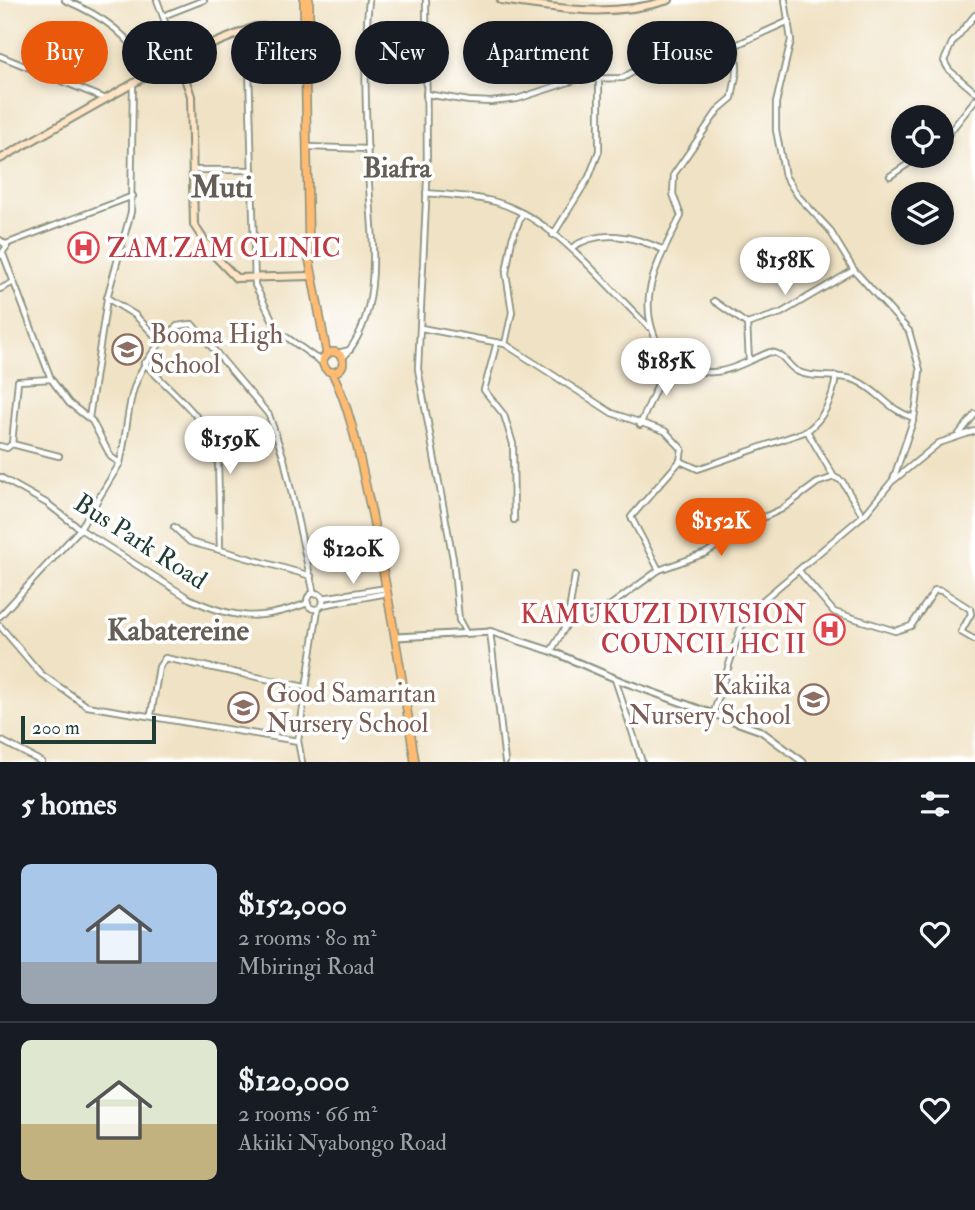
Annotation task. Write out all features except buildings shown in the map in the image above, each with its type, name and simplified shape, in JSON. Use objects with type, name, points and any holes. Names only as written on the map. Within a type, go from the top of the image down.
[{"type":"main road","points":[[306,0],[306,21]]},
{"type":"main road","points":[[501,0],[596,12],[622,11],[669,0]]},
{"type":"main road","points":[[0,159],[130,84]]},
{"type":"main road","points":[[187,84],[191,96],[192,211],[197,231],[233,277],[253,279],[312,276]]},
{"type":"main road","points":[[307,84],[307,205],[312,276],[388,590],[415,762]]},
{"type":"main road","points":[[333,358],[332,372],[341,389]]},
{"type":"street","points":[[65,0],[106,19],[122,32]]},
{"type":"street","points":[[157,0],[165,21]]},
{"type":"street","points":[[163,16],[204,0]]},
{"type":"street","points":[[249,84],[253,279],[272,323],[289,341],[314,358],[333,358],[350,350],[372,283],[368,149],[369,0]]},
{"type":"street","points":[[426,0],[426,193],[418,369],[453,559],[459,620],[465,631]]},
{"type":"street","points":[[785,0],[791,40],[776,103],[778,154],[790,187],[828,229],[854,270],[909,331],[913,340],[919,370],[914,418],[893,480]]},
{"type":"street","points":[[975,15],[952,43],[944,61],[948,70],[975,92]]},
{"type":"street","points":[[737,45],[789,21]]},
{"type":"street","points":[[0,56],[106,100]]},
{"type":"street","points":[[89,419],[107,298],[133,196],[133,84]]},
{"type":"street","points":[[426,94],[469,102],[491,102],[517,99],[563,84]]},
{"type":"street","points":[[553,235],[589,177],[599,151],[599,84]]},
{"type":"street","points":[[650,328],[647,307],[664,250],[681,216],[673,194],[674,174],[719,109],[732,98],[734,84]]},
{"type":"street","points":[[954,127],[975,100]]},
{"type":"street","points":[[309,147],[368,149]]},
{"type":"street","points":[[890,176],[902,168]]},
{"type":"street","points":[[193,170],[252,170]]},
{"type":"street","points":[[426,193],[497,202],[522,214],[553,235],[588,262],[650,328],[668,361],[698,372],[715,372],[769,352],[777,353],[785,356],[795,369],[863,384],[892,410],[914,418]]},
{"type":"street","points":[[120,463],[111,457],[89,419],[69,403],[51,379],[32,325],[1,255],[6,244],[133,196]]},
{"type":"street","points":[[505,344],[512,312],[506,273],[512,239],[522,214]]},
{"type":"street","points":[[571,248],[589,238],[615,235],[664,250]]},
{"type":"street","points":[[0,240],[6,244]]},
{"type":"street","points":[[747,324],[781,313],[854,270]]},
{"type":"street","points":[[0,289],[12,283]]},
{"type":"street","points":[[107,298],[135,315],[161,342]]},
{"type":"street","points":[[714,301],[747,324]]},
{"type":"street","points":[[0,616],[80,529],[120,463],[129,397],[144,363],[161,342],[183,323],[192,324],[268,415],[284,459],[311,576],[314,594],[308,603],[320,607],[388,590]]},
{"type":"street","points":[[747,324],[749,360]]},
{"type":"street","points":[[421,328],[505,344],[612,413],[640,425],[665,431],[675,439],[682,449],[680,461],[631,517],[659,570]]},
{"type":"street","points":[[497,342],[484,390],[503,415],[513,444],[513,520]]},
{"type":"street","points":[[640,425],[668,361]]},
{"type":"street","points":[[144,363],[204,428],[215,445],[218,457],[220,550]]},
{"type":"street","points":[[680,461],[698,469],[807,431],[820,421],[834,390],[836,376]]},
{"type":"street","points":[[0,446],[7,448],[12,444],[17,383],[22,379],[51,379]]},
{"type":"street","points":[[959,435],[975,414]]},
{"type":"street","points":[[807,431],[834,477],[842,481],[863,516]]},
{"type":"street","points":[[714,712],[741,627],[763,600],[863,516],[893,480],[939,443],[975,431]]},
{"type":"street","points":[[12,444],[59,456]]},
{"type":"street","name":"Bus Park Road","points":[[0,477],[209,607],[259,618],[308,603]]},
{"type":"street","points":[[567,624],[601,612],[659,570],[706,553],[758,520],[782,509],[817,482],[834,477]]},
{"type":"street","points":[[174,527],[190,542],[311,576]]},
{"type":"street","points":[[799,570],[834,612],[895,631],[911,626],[935,590],[942,591],[970,609],[971,614],[961,632],[975,640]]},
{"type":"street","points":[[551,651],[567,624],[575,575]]},
{"type":"street","points":[[314,594],[322,598],[388,590]]},
{"type":"street","points":[[302,762],[299,741],[305,687],[322,598]]},
{"type":"street","points":[[0,626],[30,664],[79,702],[98,709],[151,715],[299,741]]},
{"type":"street","points":[[490,631],[505,762]]},
{"type":"street","points":[[396,637],[490,631],[551,651],[615,679],[714,712],[761,731],[803,762]]},
{"type":"street","points":[[151,715],[159,667],[165,658],[305,687]]},
{"type":"street","points":[[615,679],[642,762]]},
{"type":"street","points":[[0,740],[42,762]]},
{"type":"place","name":"ZAM.ZAM CLINIC","points":[[84,248]]},
{"type":"place","name":"Booma High School","points":[[127,349]]},
{"type":"place","name":"KAMUKUZI DIVISION COUNCIL HC II","points":[[829,629]]},
{"type":"place","name":"Kakiika Nursery School","points":[[814,700]]},
{"type":"place","name":"Good Samaritan Nursery School","points":[[243,708]]},
{"type":"district","name":"Biafra","points":[[397,167]]},
{"type":"district","name":"Muti","points":[[222,187]]},
{"type":"district","name":"Kabatereine","points":[[178,630]]}]
